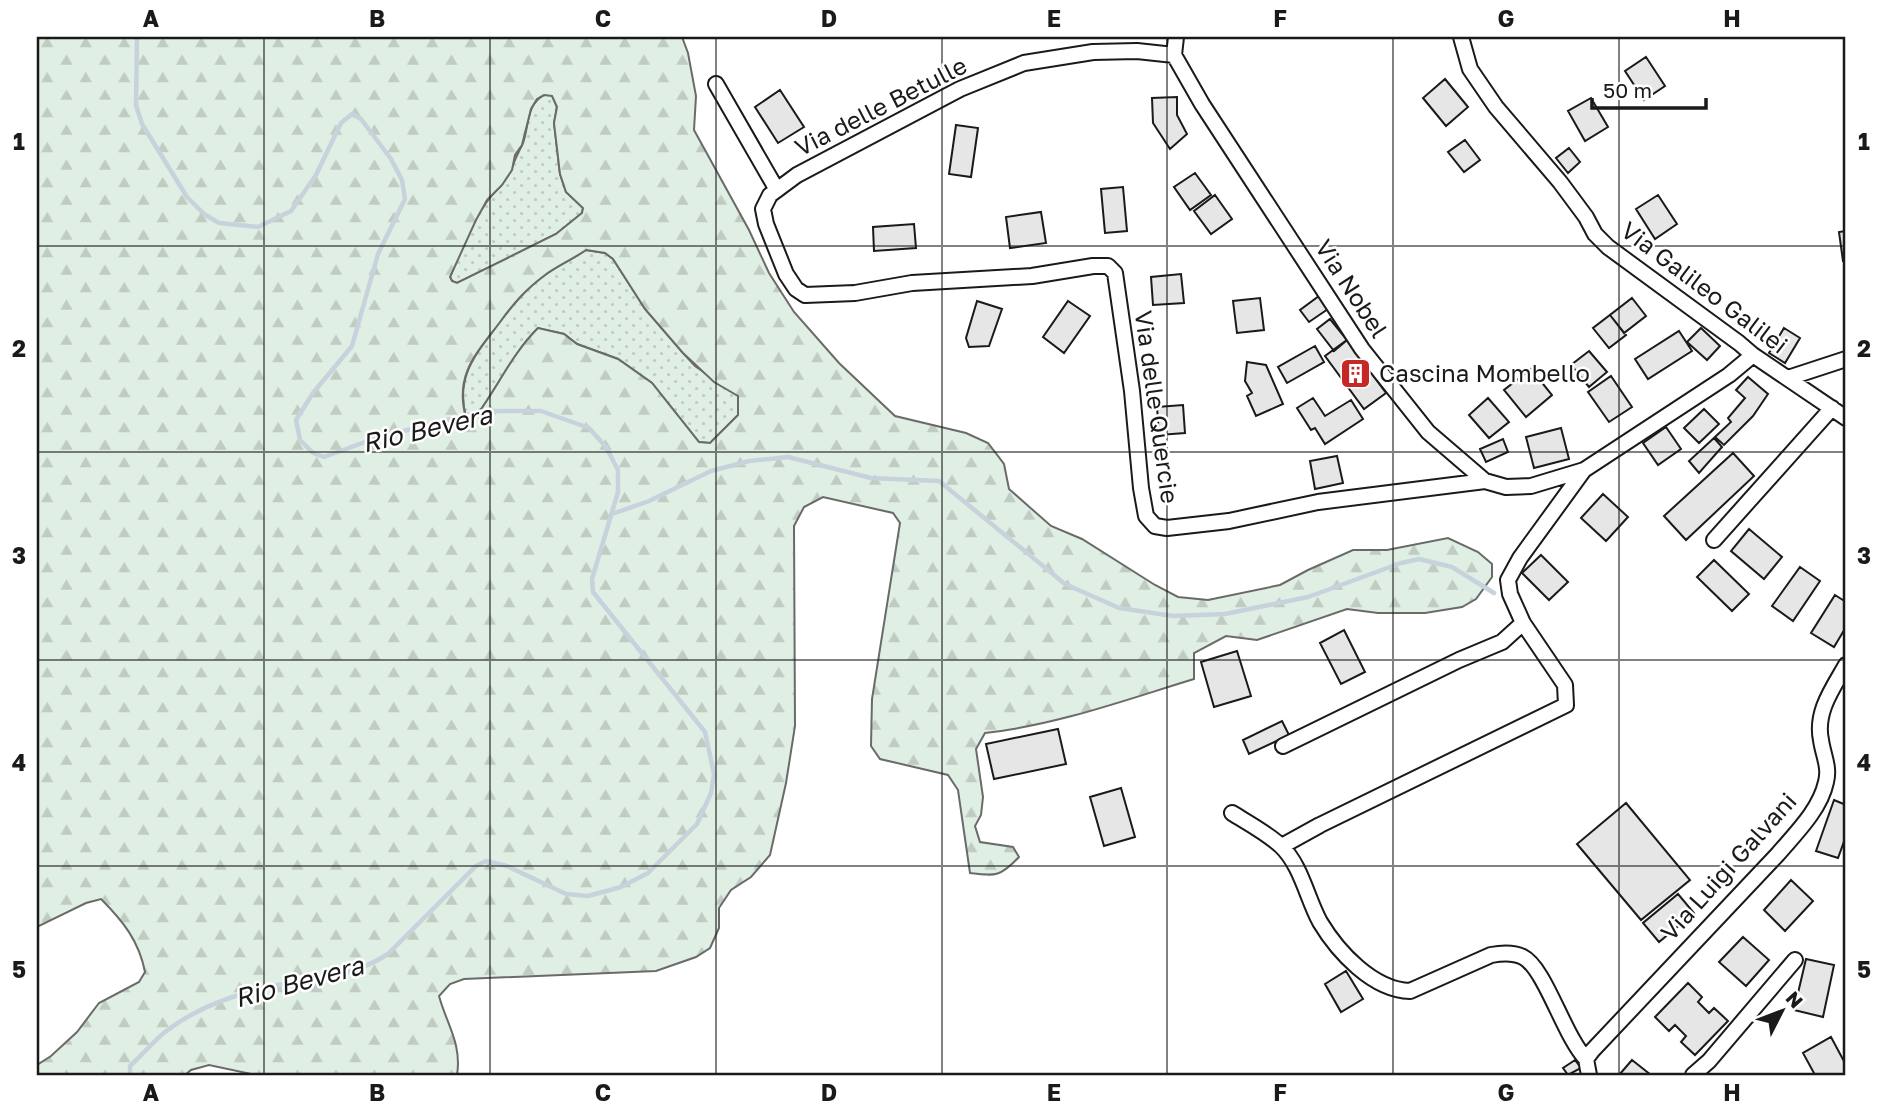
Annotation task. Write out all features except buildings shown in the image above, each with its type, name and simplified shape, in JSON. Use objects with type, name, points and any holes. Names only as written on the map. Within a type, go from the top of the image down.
[{"type":"street","points":[[1174,55],[1176,37]]},
{"type":"street","name":"Via Galileo Galilei","points":[[1461,37],[1471,68],[1496,107],[1560,183],[1595,234],[1608,247],[1753,355],[1846,418]]},
{"type":"street","name":"Via delle Betulle","points":[[777,190],[797,175],[960,89],[1024,63],[1093,52],[1137,51],[1174,55]]},
{"type":"street","name":"Via Nobel","points":[[1174,55],[1202,104],[1362,349],[1428,432],[1485,481]]},
{"type":"street","points":[[716,84],[777,190]]},
{"type":"street","name":"Via delle Quercie","points":[[777,190],[770,195],[763,209],[766,224],[786,274],[796,289],[805,295],[855,293],[912,283],[1032,276],[1108,266],[1115,273],[1146,516],[1155,526],[1167,528],[1229,521],[1318,502],[1485,481]]},
{"type":"street","points":[[1485,481],[1506,487],[1531,486],[1584,470],[1729,374],[1753,355]]},
{"type":"street","points":[[1788,378],[1846,359]]},
{"type":"street","points":[[1714,540],[1832,408]]},
{"type":"street","points":[[1282,846],[1333,818],[1566,705],[1565,685],[1523,623],[1510,594],[1508,580],[1520,558],[1584,470]]},
{"type":"street","points":[[1283,746],[1459,660],[1502,642],[1523,623]]},
{"type":"street","name":"Via Luigi Galvani","points":[[1586,1059],[1778,854],[1819,801],[1826,785],[1828,770],[1819,733],[1821,713],[1846,665]]},
{"type":"street","points":[[1232,813],[1282,846],[1321,922],[1343,953],[1367,974],[1398,991],[1410,991],[1491,955],[1503,953],[1523,957],[1540,975],[1570,1037],[1586,1059],[1589,1075]]},
{"type":"street","points":[[1693,1075],[1709,1061],[1795,960]]},
{"type":"green space","points":[[37,37],[682,37],[688,53],[696,96],[694,130],[749,230],[769,273],[794,312],[839,363],[895,416],[966,433],[988,443],[1004,464],[1009,489],[1051,526],[1082,539],[1178,597],[1208,600],[1280,585],[1353,550],[1387,550],[1448,538],[1478,552],[1492,564],[1492,577],[1476,599],[1462,607],[1425,613],[1378,613],[1347,609],[1257,640],[1226,636],[1194,653],[1194,679],[1065,718],[985,733],[976,749],[983,797],[981,815],[975,826],[980,842],[1013,847],[1019,857],[1002,872],[992,875],[979,874],[970,873],[958,790],[948,775],[880,759],[871,746],[872,699],[900,523],[893,513],[823,497],[804,507],[794,526],[795,726],[770,855],[751,877],[731,890],[719,908],[719,928],[710,948],[696,957],[656,971],[464,979],[450,984],[439,996],[456,1044],[457,1075],[256,1075],[209,1065],[191,1070],[185,1075],[37,1075],[37,1065],[77,1032],[99,1003],[139,982],[145,972],[139,951],[129,932],[101,899],[86,903],[37,927]],"holes":[[[544,95],[552,96],[557,107],[554,123],[560,174],[566,192],[583,208],[582,213],[556,234],[457,283],[452,281],[450,277],[476,220],[487,200],[512,170],[515,155],[522,145],[531,109],[537,99]],[[586,250],[605,253],[613,259],[645,309],[683,353],[714,382],[738,396],[738,415],[710,443],[699,442],[652,383],[618,359],[577,344],[564,334],[538,328],[520,349],[474,419],[466,418],[463,403],[465,377],[483,344],[532,286]]]},
{"type":"green space","points":[[544,95],[552,95],[557,107],[554,123],[560,174],[566,192],[583,208],[582,213],[556,234],[457,283],[452,281],[450,277],[470,230],[486,203],[510,173],[523,143],[531,110]]},
{"type":"green space","points":[[586,250],[605,253],[613,259],[645,309],[683,353],[695,366],[738,396],[738,415],[710,443],[699,442],[652,383],[618,359],[577,344],[564,334],[538,328],[520,349],[474,419],[466,418],[463,389],[470,366],[483,344],[532,286]]},
{"type":"waterway","name":"Rio Bevera","points":[[130,1075],[130,1066],[161,1036],[190,1015],[231,997],[259,989],[346,973],[388,954],[476,866],[486,861],[507,866],[566,894],[588,896],[621,887],[648,873],[697,824],[711,793],[714,774],[705,732],[593,592],[592,579],[618,492],[618,470],[606,447],[589,428],[541,411],[483,411],[376,438],[324,457],[313,453],[300,440],[296,420],[313,393],[352,346],[378,254],[405,199],[402,180],[391,159],[361,119],[352,114],[341,123],[316,175],[291,211],[258,227],[219,223],[204,214],[187,197],[142,124],[136,105],[137,37]]},
{"type":"waterway","points":[[612,514],[649,501],[711,471],[749,461],[788,457],[871,478],[939,481],[1065,584],[1119,608],[1173,616],[1225,614],[1308,597],[1419,559],[1452,567],[1494,593]]},
{"type":"place","name":"Cascina Mombello","points":[[1356,374]]}]
